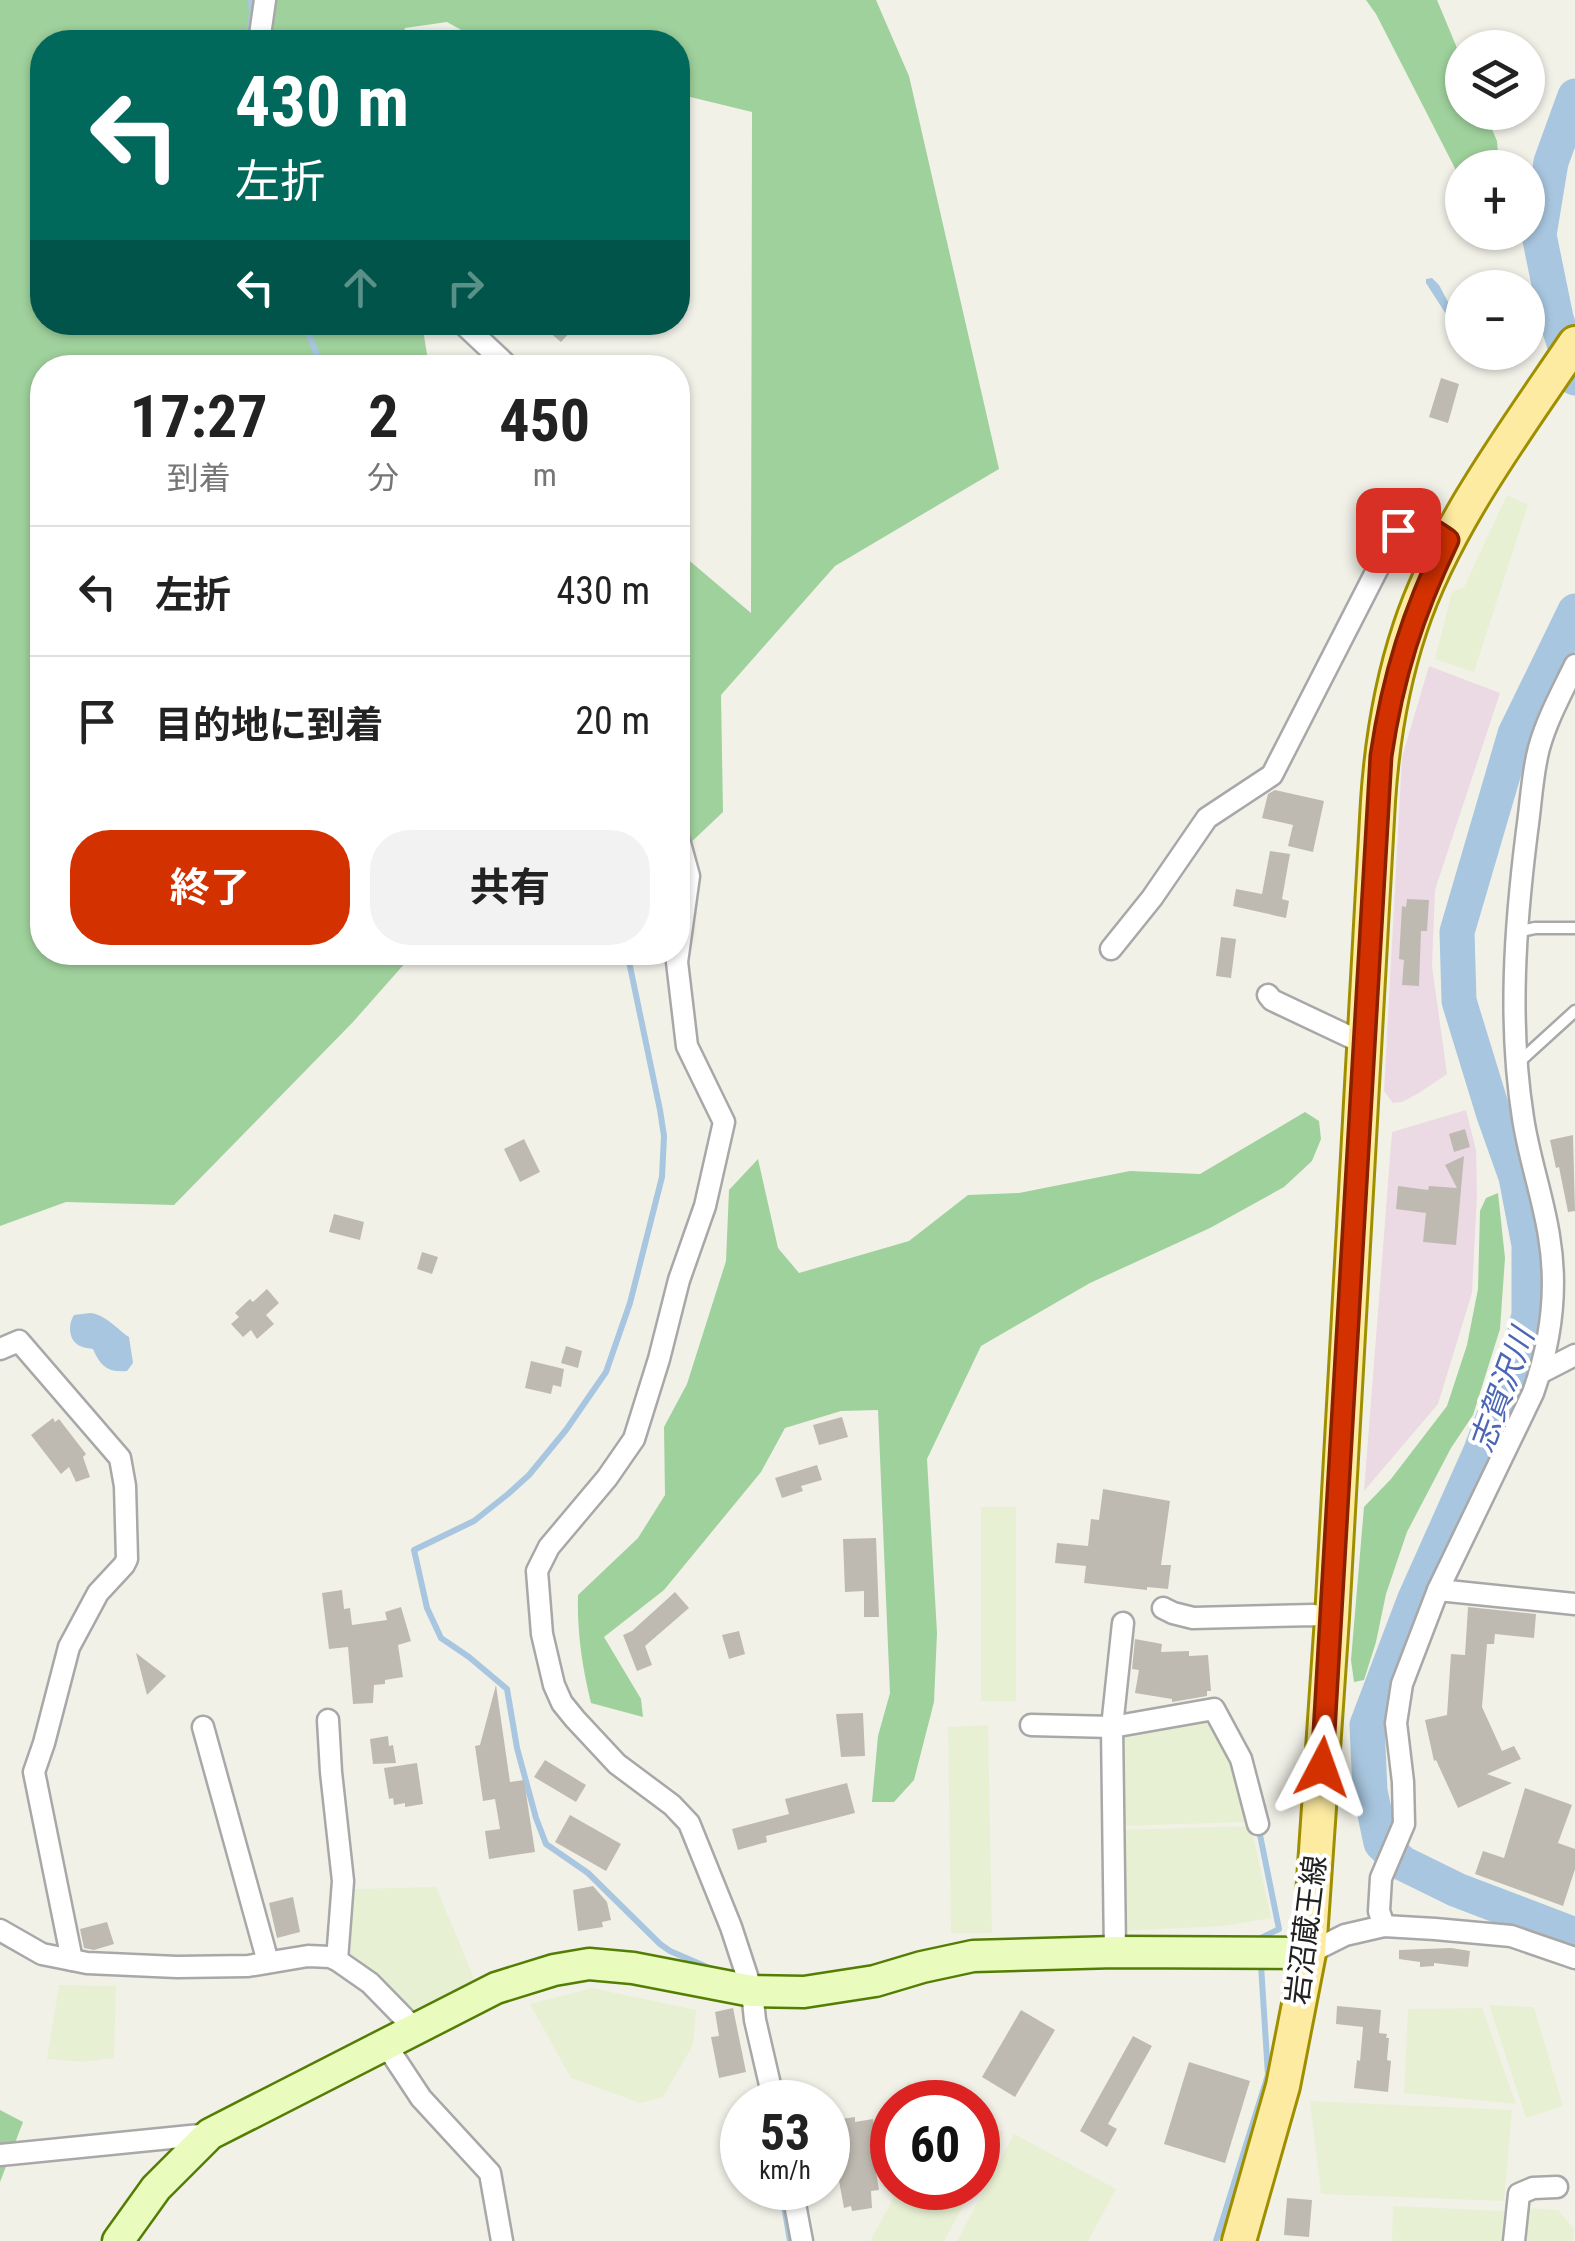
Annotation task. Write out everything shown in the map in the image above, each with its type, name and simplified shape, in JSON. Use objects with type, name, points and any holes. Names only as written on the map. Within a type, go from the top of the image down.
[{"type":"main road","name":"岩沼蔵王線","points":[[1240,2241],[1283,2086],[1309,1953],[1381,756],[1388,712],[1411,625],[1448,540],[1575,343]]},
{"type":"street","points":[[261,30],[266,0]]},
{"type":"street","points":[[475,335],[496,355]]},
{"type":"street","points":[[1111,949],[1152,898],[1206,818],[1272,776],[1398,530],[1409,523],[1424,524],[1448,540]]},
{"type":"street","points":[[1384,1926],[1378,1894],[1386,1863],[1404,1824],[1404,1782],[1396,1723],[1406,1672],[1438,1590],[1540,1374],[1549,1332],[1554,1281],[1549,1234],[1523,1118],[1514,1024],[1516,932],[1538,749],[1574,669]]},
{"type":"street","points":[[676,965],[687,1046],[724,1122],[704,1206],[634,1439],[608,1478],[550,1547],[538,1571],[538,1587],[542,1634],[562,1703],[617,1764],[672,1804],[689,1822],[732,1927],[752,1991],[754,2020],[769,2080]]},
{"type":"street","points":[[1268,995],[1364,1044]]},
{"type":"street","points":[[0,1348],[19,1341],[120,1458],[125,1486],[126,1559],[98,1593],[69,1646],[34,1772],[72,1960]]},
{"type":"street","points":[[1540,1374],[1575,1355]]},
{"type":"street","points":[[1438,1590],[1575,1604]]},
{"type":"street","points":[[1163,1608],[1193,1618],[1314,1614],[1332,1618]]},
{"type":"street","points":[[1115,1952],[1112,1727],[1123,1623]]},
{"type":"street","points":[[1031,1725],[1112,1727],[1214,1709],[1241,1759],[1258,1824]]},
{"type":"street","points":[[328,1720],[343,1881],[338,1960]]},
{"type":"street","points":[[203,1727],[268,1962]]},
{"type":"street","points":[[118,2241],[156,2188],[210,2134],[496,1988],[554,1970],[589,1964],[633,1968],[752,1991],[804,1992],[875,1981],[973,1956],[1309,1953],[1345,1935],[1384,1926],[1511,1936],[1575,1958]]},
{"type":"street","points":[[0,1930],[42,1954],[88,1963],[248,1966],[316,1955],[338,1960],[370,1984],[414,2028]]},
{"type":"street","points":[[386,2045],[421,2098],[490,2173],[502,2241]]},
{"type":"street","points":[[0,2155],[210,2134]]},
{"type":"street","points":[[1514,2241],[1519,2194],[1533,2188],[1558,2187]]},
{"type":"street","points":[[796,2210],[802,2241]]},
{"type":"lane","points":[[1516,932],[1575,928]]},
{"type":"lane","points":[[1518,1063],[1575,1011]]},
{"type":"shaded area","points":[[1429,666],[1500,693],[1435,890],[1432,966],[1447,1074],[1419,1093],[1393,1103],[1384,1091],[1402,757]]},
{"type":"shaded area","points":[[1466,1110],[1476,1150],[1472,1293],[1438,1404],[1364,1491],[1392,1132]]},
{"type":"green space","points":[[0,0],[876,0],[909,76],[999,469],[835,566],[721,695],[723,812],[690,843],[690,561],[751,613],[752,112],[690,97],[690,30],[461,30],[447,22],[404,30],[30,30],[30,335],[424,335],[427,355],[30,355],[30,965],[403,965],[174,1205],[66,1202],[0,1226]]},
{"type":"green space","points":[[1366,0],[1437,0],[1450,30],[1445,30],[1445,130],[1492,130],[1498,150],[1446,150]]},
{"type":"green space","points":[[1507,495],[1528,505],[1474,672],[1435,659],[1452,592],[1464,587]]},
{"type":"green space","points":[[1305,1112],[1319,1121],[1321,1139],[1312,1161],[1284,1187],[1210,1228],[1090,1283],[981,1346],[927,1459],[937,1633],[934,1702],[914,1780],[894,1802],[872,1802],[878,1736],[890,1693],[878,1410],[841,1411],[785,1428],[761,1472],[664,1590],[604,1637],[641,1699],[643,1717],[591,1703],[581,1649],[578,1595],[638,1538],[665,1495],[664,1427],[687,1384],[726,1261],[729,1190],[758,1159],[778,1248],[799,1273],[909,1241],[968,1195],[1019,1193],[1130,1171],[1200,1174]]},
{"type":"green space","points":[[1498,1193],[1505,1258],[1500,1329],[1473,1415],[1407,1532],[1364,1680],[1354,1682],[1351,1660],[1364,1507],[1391,1479],[1447,1406],[1467,1345],[1478,1289],[1480,1211],[1486,1198]]},
{"type":"green space","points":[[981,1507],[1016,1507],[1016,1701],[981,1701]]},
{"type":"green space","points":[[1207,1717],[1237,1766],[1247,1822],[1121,1826],[1121,1734]]},
{"type":"green space","points":[[988,1725],[992,1933],[951,1933],[948,1727]]},
{"type":"green space","points":[[1251,1826],[1271,1918],[1224,1926],[1121,1931],[1121,1830]]},
{"type":"green space","points":[[436,1887],[476,1983],[413,2014],[350,1958],[353,1889]]},
{"type":"green space","points":[[59,1985],[116,1986],[114,2058],[83,2062],[47,2059]]},
{"type":"green space","points":[[592,1988],[696,2010],[693,2045],[663,2097],[640,2103],[571,2078],[530,2004]]},
{"type":"green space","points":[[1489,2005],[1534,2007],[1563,2106],[1526,2118]]},
{"type":"green space","points":[[1482,2008],[1516,2104],[1404,2093],[1408,2009]]},
{"type":"green space","points":[[1310,2101],[1512,2110],[1504,2201],[1321,2194]]},
{"type":"green space","points":[[0,2110],[23,2122],[0,2182]]},
{"type":"green space","points":[[1014,2134],[1116,2189],[1088,2241],[957,2241],[974,2210],[1000,2210],[1000,2160]]},
{"type":"green space","points":[[1393,2206],[1504,2211],[1501,2241],[1392,2241]]},
{"type":"green space","points":[[1524,2208],[1558,2210],[1574,2229],[1573,2241],[1523,2241]]},
{"type":"green space","points":[[887,2210],[961,2210],[944,2241],[870,2241]]},
{"type":"water","points":[[1432,278],[1439,285],[1445,296],[1445,313],[1426,283],[1426,279]]},
{"type":"water","points":[[90,1313],[106,1319],[129,1337],[133,1363],[127,1371],[106,1367],[93,1349],[73,1340],[70,1327],[74,1315]]},
{"type":"building","points":[[1441,378],[1459,384],[1448,423],[1429,417]]},
{"type":"building","points":[[1275,790],[1324,801],[1313,852],[1288,846],[1293,825],[1262,818],[1268,794]]},
{"type":"building","points":[[1270,851],[1290,854],[1282,899],[1289,901],[1286,918],[1233,906],[1236,889],[1262,894]]},
{"type":"building","points":[[1407,899],[1429,900],[1427,931],[1421,931],[1419,986],[1402,985],[1402,906],[1406,907]]},
{"type":"building","points":[[1221,937],[1236,939],[1231,978],[1216,976]]},
{"type":"building","points":[[1465,1129],[1470,1147],[1454,1152],[1449,1134]]},
{"type":"building","points":[[1573,1135],[1575,1211],[1568,1212],[1550,1140]]},
{"type":"building","points":[[524,1139],[540,1172],[520,1182],[504,1149]]},
{"type":"building","points":[[1464,1156],[1456,1245],[1423,1242],[1426,1213],[1396,1209],[1398,1186],[1457,1188],[1445,1165]]},
{"type":"building","points":[[334,1214],[364,1222],[360,1240],[329,1232]]},
{"type":"building","points":[[422,1252],[438,1257],[432,1274],[417,1269]]},
{"type":"building","points":[[267,1289],[279,1303],[266,1315],[274,1324],[257,1339],[251,1330],[243,1337],[231,1324],[239,1317],[235,1313]]},
{"type":"building","points":[[566,1346],[582,1351],[578,1368],[561,1363]]},
{"type":"building","points":[[531,1361],[564,1369],[561,1387],[553,1385],[551,1394],[525,1388]]},
{"type":"building","points":[[842,1417],[848,1437],[819,1445],[813,1425]]},
{"type":"building","points":[[53,1418],[55,1422],[59,1419],[86,1454],[83,1457],[90,1477],[76,1482],[69,1467],[61,1474],[31,1435]]},
{"type":"building","points":[[817,1465],[822,1480],[801,1486],[803,1491],[782,1498],[775,1478]]},
{"type":"building","points":[[1103,1489],[1170,1501],[1161,1565],[1171,1565],[1168,1589],[1084,1583],[1086,1566],[1055,1563],[1057,1543],[1088,1546],[1091,1519],[1099,1520]]},
{"type":"building","points":[[876,1538],[879,1617],[864,1617],[864,1591],[845,1592],[843,1539]]},
{"type":"building","points":[[342,1590],[344,1609],[350,1608],[352,1625],[387,1620],[385,1612],[401,1607],[411,1641],[398,1645],[403,1677],[374,1685],[373,1703],[353,1704],[348,1647],[329,1649],[322,1593]]},
{"type":"building","points":[[675,1592],[689,1608],[645,1646],[652,1665],[637,1671],[623,1635]]},
{"type":"building","points":[[1468,1607],[1536,1614],[1534,1638],[1495,1634],[1494,1644],[1487,1644],[1482,1707],[1502,1751],[1514,1746],[1521,1759],[1487,1774],[1512,1783],[1458,1808],[1434,1761],[1425,1720],[1447,1715],[1451,1654],[1465,1655]]},
{"type":"building","points":[[739,1631],[745,1654],[729,1659],[722,1635]]},
{"type":"building","points":[[1135,1639],[1162,1644],[1161,1652],[1208,1655],[1211,1691],[1207,1691],[1207,1696],[1172,1702],[1135,1693],[1139,1670],[1132,1669]]},
{"type":"building","points":[[136,1653],[166,1676],[147,1695]]},
{"type":"building","points":[[496,1685],[510,1782],[524,1780],[535,1852],[489,1859],[485,1831],[500,1829],[495,1799],[483,1801],[475,1746],[480,1745]]},
{"type":"building","points":[[863,1713],[865,1756],[841,1757],[836,1714]]},
{"type":"building","points":[[388,1736],[396,1763],[373,1764],[370,1739]]},
{"type":"building","points":[[545,1760],[586,1785],[576,1802],[534,1777]]},
{"type":"building","points":[[417,1763],[423,1804],[394,1805],[393,1798],[389,1799],[384,1768]]},
{"type":"building","points":[[847,1783],[855,1813],[766,1836],[767,1842],[738,1850],[732,1829],[789,1814],[785,1799]]},
{"type":"building","points":[[1525,1788],[1572,1805],[1558,1843],[1575,1849],[1575,1869],[1563,1906],[1475,1874],[1483,1851],[1504,1858]]},
{"type":"building","points":[[570,1815],[621,1844],[606,1871],[555,1842]]},
{"type":"building","points":[[593,1886],[607,1902],[611,1920],[602,1922],[603,1927],[578,1931],[573,1890]]},
{"type":"building","points":[[293,1897],[300,1932],[277,1938],[269,1903]]},
{"type":"building","points":[[107,1922],[114,1944],[94,1950],[84,1948],[80,1929]]},
{"type":"building","points":[[1399,1950],[1470,1951],[1468,1967],[1434,1963],[1420,1967],[1420,1962],[1399,1959]]},
{"type":"building","points":[[1337,2006],[1381,2010],[1379,2033],[1389,2038],[1387,2060],[1391,2061],[1388,2092],[1354,2088],[1363,2027],[1336,2024]]},
{"type":"building","points":[[733,2008],[746,2072],[719,2078],[711,2037],[719,2036],[715,2012]]},
{"type":"building","points":[[1021,2010],[1055,2030],[1015,2097],[1000,2088],[1000,2080],[982,2077]]},
{"type":"building","points":[[1133,2036],[1152,2046],[1108,2124],[1117,2129],[1107,2147],[1080,2131]]},
{"type":"building","points":[[1189,2062],[1250,2081],[1225,2163],[1164,2144]]},
{"type":"building","points":[[855,2117],[855,2122],[870,2120],[870,2208],[852,2211],[850,2206],[850,2118]]},
{"type":"building","points":[[1287,2198],[1312,2200],[1309,2237],[1284,2235]]},
{"type":"waterway","points":[[250,30],[251,0]]},
{"type":"waterway","name":"志賀沢川","points":[[1575,96],[1551,162],[1539,235],[1556,318],[1575,378]]},
{"type":"waterway","points":[[309,335],[317,355]]},
{"type":"waterway","name":"志賀沢川","points":[[1575,611],[1515,734],[1457,932],[1459,1001],[1516,1177],[1529,1245],[1529,1315],[1480,1453],[1414,1601],[1367,1725],[1370,1791],[1381,1843],[1402,1863],[1457,1890],[1575,1935]]},
{"type":"waterway","points":[[630,965],[664,1136],[662,1177],[630,1303],[606,1372],[529,1475],[474,1521],[414,1550],[427,1608],[441,1638],[507,1689],[517,1748],[546,1844],[588,1873],[660,1944],[714,1970]]},
{"type":"waterway","points":[[1258,1825],[1279,1929],[1259,1939]]},
{"type":"waterway","points":[[1216,2241],[1268,2075],[1261,1965]]},
{"type":"waterway","points":[[785,2210],[790,2241]]},
{"type":"route","points":[[1322,1767],[1381,756],[1404,646],[1448,540],[1424,524],[1409,523],[1398,530]]}]
